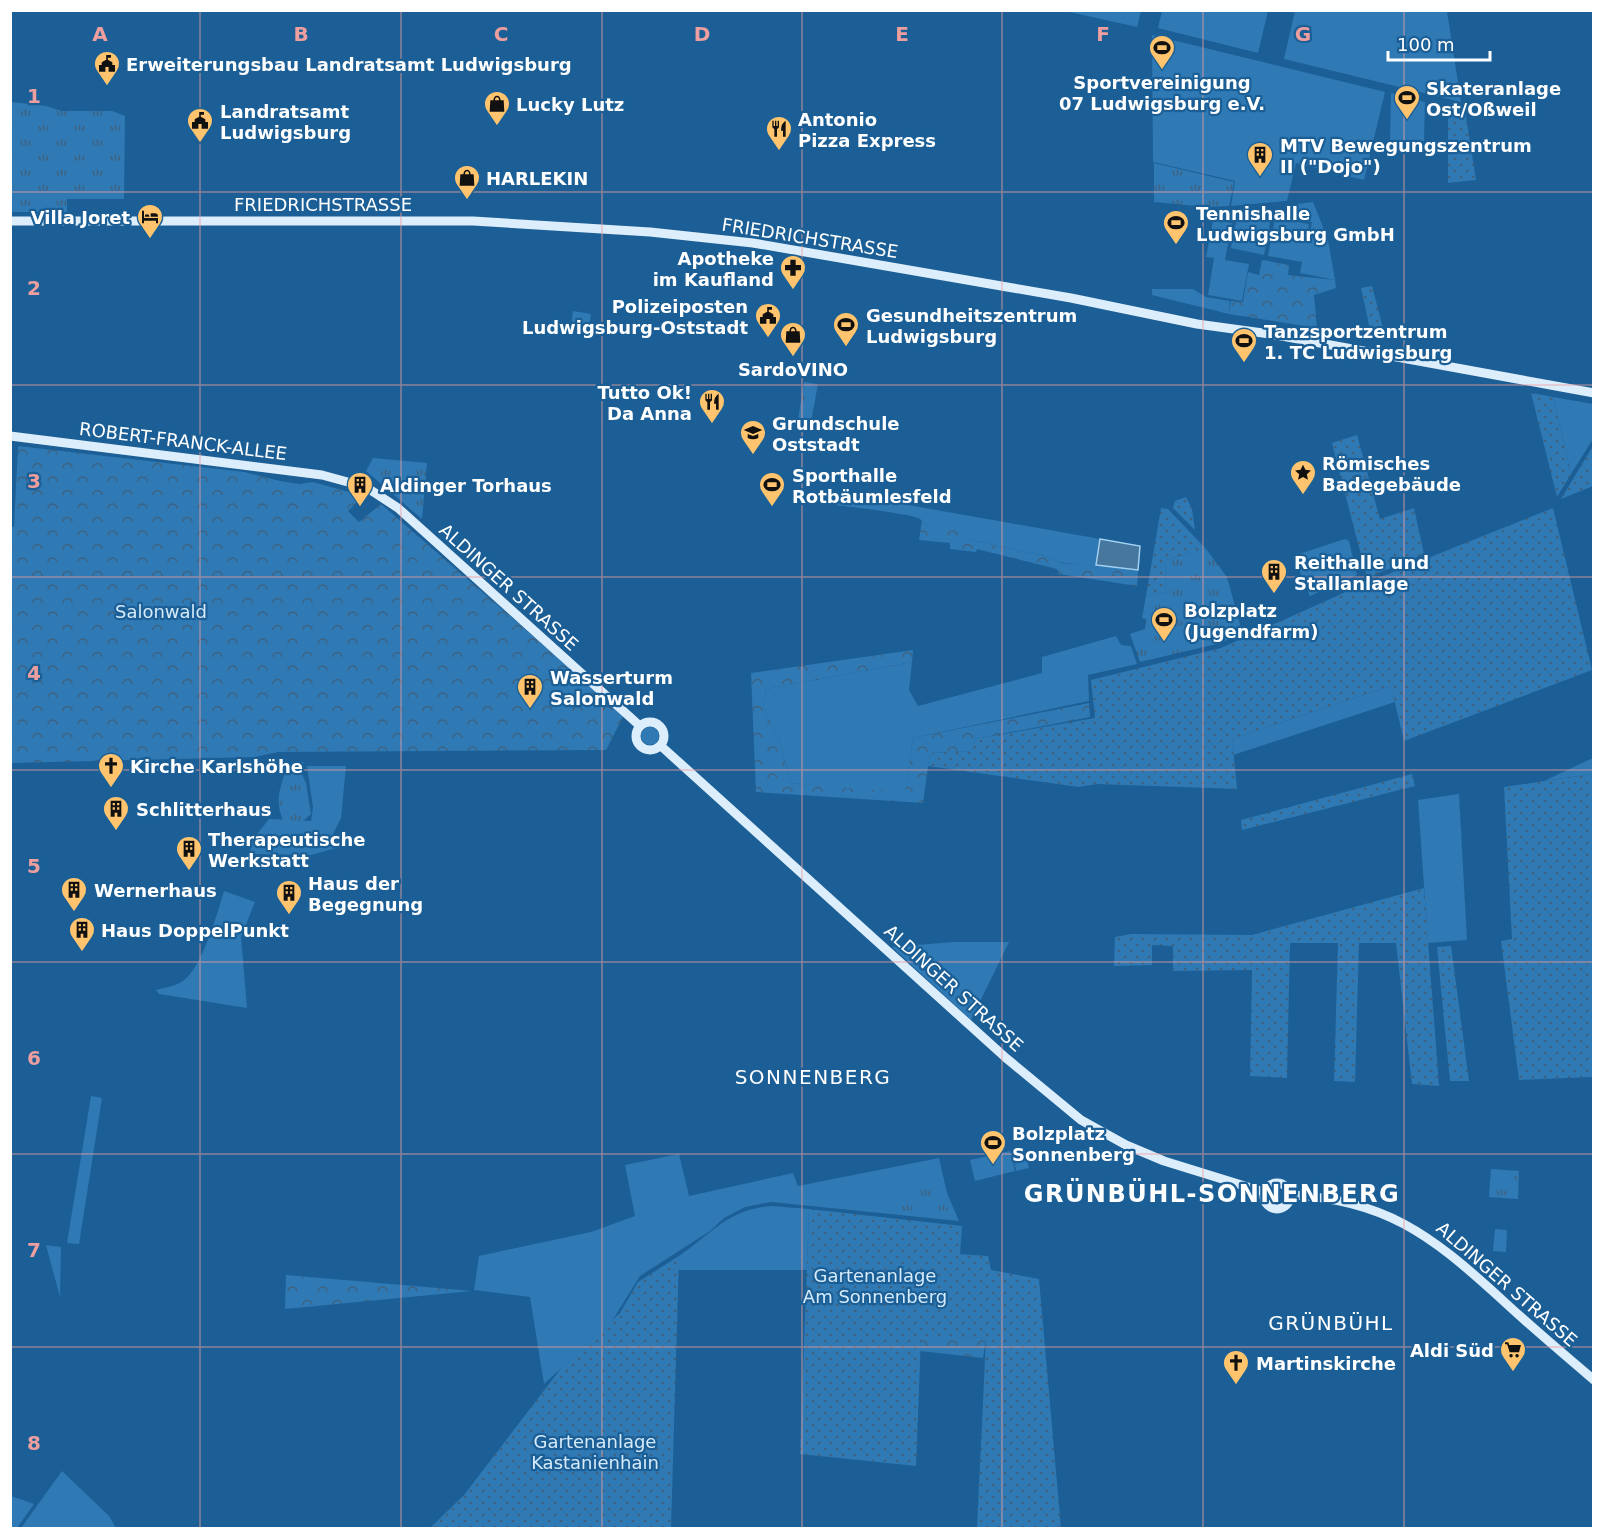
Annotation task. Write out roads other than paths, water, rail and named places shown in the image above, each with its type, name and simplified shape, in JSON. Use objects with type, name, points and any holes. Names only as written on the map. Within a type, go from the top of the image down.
[{"type":"main road","name":"FRIEDRICHSTRASSE","points":[[10,221],[473,220],[613,229],[729,240],[773,245],[1071,298],[1197,324],[1279,335],[1593,393]]},
{"type":"main road","name":"ROBERT-FRANCK-ALLEE","points":[[10,436],[322,475],[351,482]]},
{"type":"main road","name":"ALDINGER STRASSE","points":[[351,482],[382,496],[398,508],[640,726]]},
{"type":"main road","points":[[647,722],[659,724],[665,735],[660,746],[649,750],[641,747],[636,737],[640,726],[647,722]]},
{"type":"main road","name":"ALDINGER STRASSE","points":[[660,746],[1006,1058],[1081,1120],[1126,1145],[1164,1161],[1264,1192]]},
{"type":"main road","points":[[1279,1182],[1285,1185],[1290,1195],[1285,1206],[1277,1209],[1266,1204],[1264,1192],[1270,1185],[1279,1182]]},
{"type":"main road","name":"ALDINGER STRASSE","points":[[1290,1195],[1326,1197],[1367,1207],[1420,1232],[1465,1267],[1593,1380]]},
{"type":"place","name":"Sportvereinigung 07 Ludwigsburg e.V.","points":[[1162,71]]},
{"type":"place","name":"Erweiterungsbau Landratsamt Ludwigsburg","points":[[107,87]]},
{"type":"place","name":"Skateranlage Ost/Oßweil","points":[[1407,121]]},
{"type":"place","name":"Lucky Lutz","points":[[497,127]]},
{"type":"place","name":"Landratsamt Ludwigsburg","points":[[200,144]]},
{"type":"place","name":"Antonio Pizza Express","points":[[779,152]]},
{"type":"place","name":"MTV Bewegungszentrum II (\"Dojo\")","points":[[1260,178]]},
{"type":"place","name":"HARLEKIN","points":[[467,201]]},
{"type":"place","name":"Villa Joret","points":[[150,240]]},
{"type":"place","name":"Tennishalle Ludwigsburg GmbH","points":[[1176,246]]},
{"type":"place","name":"Apotheke im Kaufland","points":[[793,291]]},
{"type":"place","name":"Polizeiposten Ludwigsburg-Oststadt","points":[[768,339]]},
{"type":"place","name":"Gesundheitszentrum Ludwigsburg","points":[[846,348]]},
{"type":"place","name":"SardoVINO","points":[[793,358]]},
{"type":"place","name":"Tanzsportzentrum 1. TC Ludwigsburg","points":[[1244,364]]},
{"type":"place","name":"Tutto Ok! Da Anna","points":[[712,425]]},
{"type":"place","name":"Grundschule Oststadt","points":[[753,456]]},
{"type":"place","name":"Römisches Badegebäude","points":[[1303,496]]},
{"type":"place","name":"Aldinger Torhaus","points":[[360,508]]},
{"type":"place","name":"Sporthalle Rotbäumlesfeld","points":[[772,508]]},
{"type":"place","name":"Reithalle und Stallanlage","points":[[1274,595]]},
{"type":"place","name":"Bolzplatz (Jugendfarm)","points":[[1164,643]]},
{"type":"place","name":"Wasserturm Salonwald","points":[[530,710]]},
{"type":"place","name":"Kirche Karlshöhe","points":[[111,789]]},
{"type":"place","name":"Schlitterhaus","points":[[116,832]]},
{"type":"place","name":"Therapeutische Werkstatt","points":[[189,872]]},
{"type":"place","name":"Wernerhaus","points":[[74,913]]},
{"type":"place","name":"Haus der Begegnung","points":[[289,916]]},
{"type":"place","name":"Haus DoppelPunkt","points":[[82,953]]},
{"type":"place","name":"Bolzplatz Sonnenberg","points":[[993,1166]]},
{"type":"place","name":"Aldi Süd","points":[[1513,1373]]},
{"type":"place","name":"Martinskirche","points":[[1236,1386]]},
{"type":"district","name":"SONNENBERG","points":[[813,1077]]},
{"type":"district","name":"GRÜNBÜHL-SONNENBERG","points":[[1212,1194]]},
{"type":"district","name":"GRÜNBÜHL","points":[[1331,1323]]},
{"type":"park label","name":"Salonwald","points":[[161,611]]},
{"type":"park label","name":"Gartenanlage Am Sonnenberg","points":[[875,1285]]},
{"type":"park label","name":"Gartenanlage Kastanienhain","points":[[595,1451]]}]
